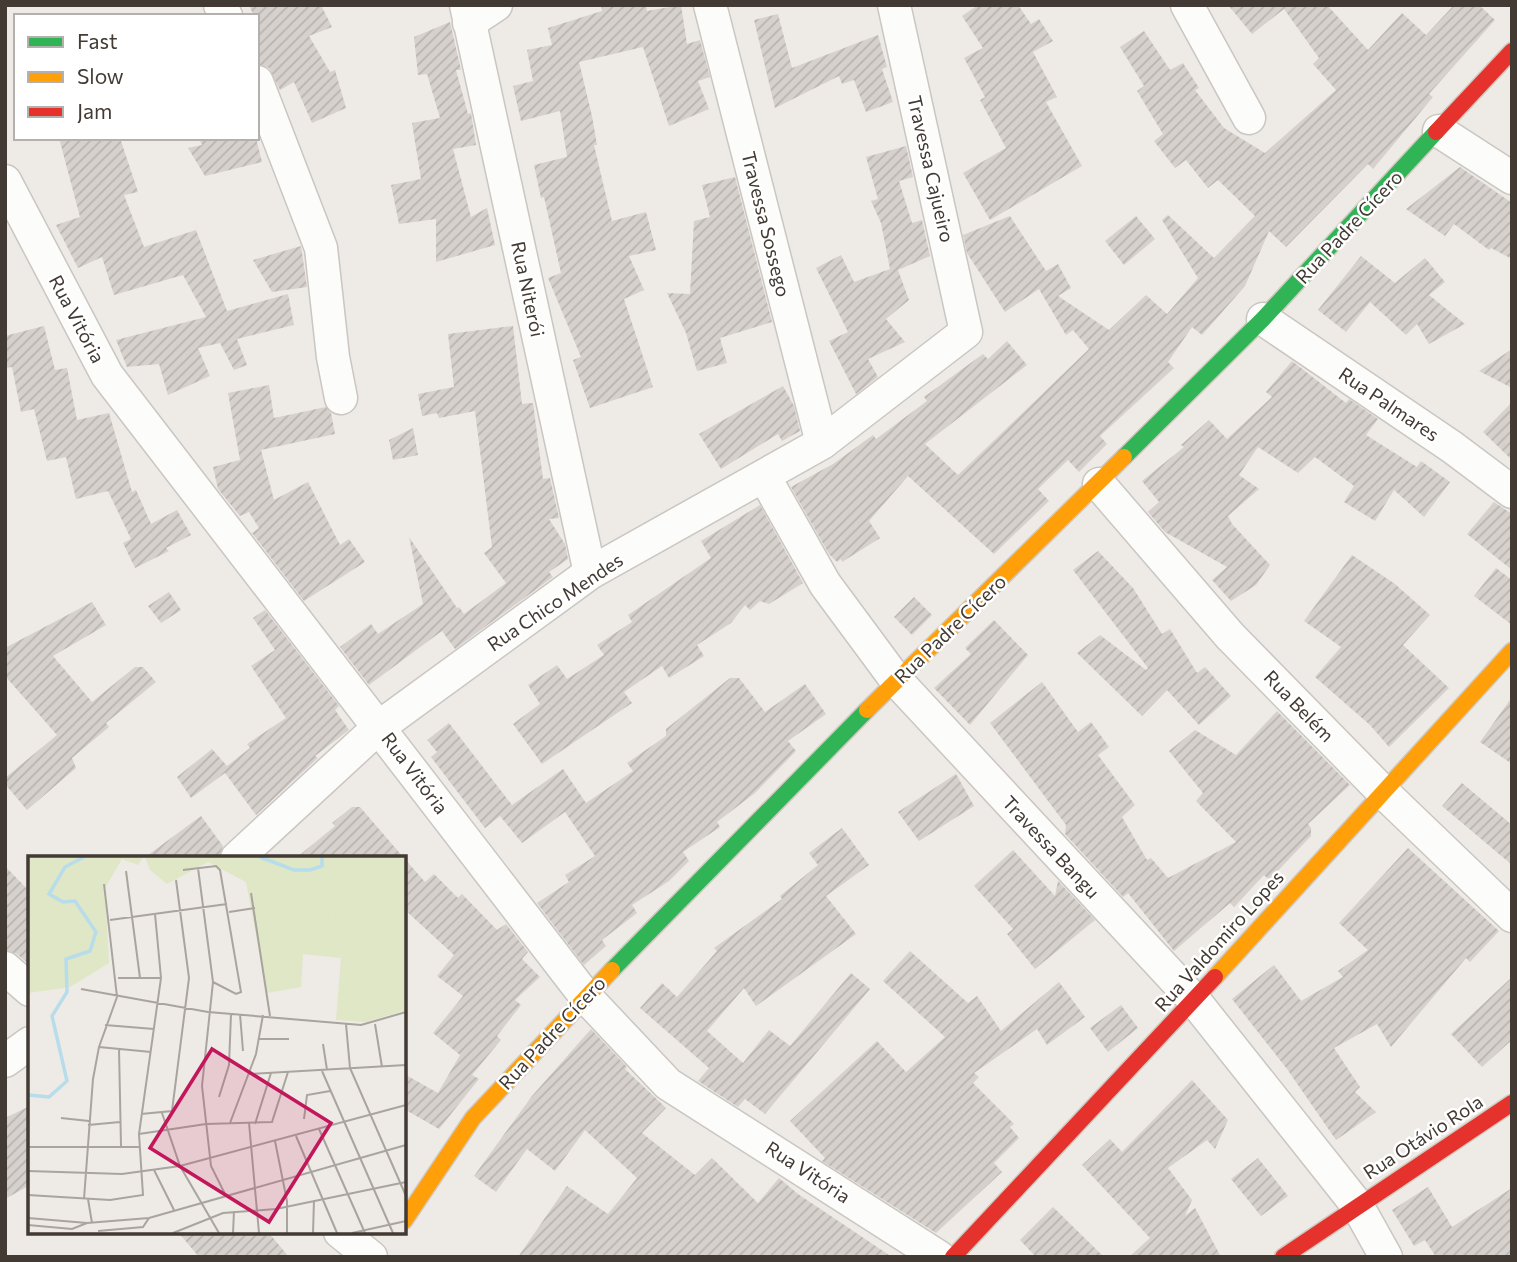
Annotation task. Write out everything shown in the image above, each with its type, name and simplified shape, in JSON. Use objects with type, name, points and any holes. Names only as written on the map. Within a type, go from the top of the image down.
[{"type":"street","points":[[467,14],[496,5]]},
{"type":"street","name":"Travessa Sossego","points":[[710,5],[822,443]]},
{"type":"street","name":"Travessa Cajueiro","points":[[894,5],[966,332]]},
{"type":"street","points":[[1187,5],[1249,118]]},
{"type":"street","name":"Rua Niterói","points":[[467,14],[590,573]]},
{"type":"street","name":"Rua Padre Cícero","points":[[406,1218],[473,1118],[586,996],[896,680],[1099,484],[1263,319],[1512,51]]},
{"type":"street","points":[[259,87],[321,248],[333,357],[341,398]]},
{"type":"street","points":[[1438,131],[1512,178]]},
{"type":"street","name":"Rua Vitória","points":[[5,181],[107,375],[586,996],[667,1083],[939,1257]]},
{"type":"street","name":"Rua Palmares","points":[[1263,319],[1452,447],[1512,492]]},
{"type":"street","name":"Rua Chico Mendes","points":[[239,856],[379,727],[590,573],[822,443],[966,332]]},
{"type":"street","name":"Travessa Bangu","points":[[764,476],[825,584],[896,680],[1194,1000],[1357,1206],[1386,1257]]},
{"type":"street","name":"Rua Belém","points":[[1099,484],[1230,636],[1383,792],[1512,916]]},
{"type":"street","name":"Rua Valdomiro Lopes","points":[[953,1257],[1194,1000],[1512,651]]},
{"type":"street","points":[[5,968],[28,988]]},
{"type":"street","points":[[5,1062],[28,1045]]},
{"type":"street","name":"Rua Otávio Rola","points":[[1283,1257],[1512,1103]]},
{"type":"street","points":[[342,1234],[371,1257]]},
{"type":"street","points":[[381,1257],[396,1234]]},
{"type":"building","points":[[249,5],[321,5],[332,27],[309,36],[330,72],[335,70],[346,108],[312,123],[294,82],[280,90],[269,68],[259,65],[259,14],[253,14]]},
{"type":"building","points":[[601,5],[646,5],[647,11],[681,5],[687,44],[700,40],[710,77],[698,81],[709,109],[669,126],[643,47],[579,62],[592,116],[597,145],[594,145],[612,221],[646,212],[656,250],[629,256],[644,290],[624,299],[653,387],[590,408],[573,360],[581,357],[548,278],[561,273],[534,165],[567,157],[560,111],[521,121],[513,86],[533,81],[527,50],[552,45],[548,28],[602,11]]},
{"type":"building","points":[[978,5],[1018,5],[1031,24],[1039,19],[1053,41],[1033,52],[1057,97],[1046,102],[1082,166],[990,220],[963,173],[1006,148],[980,100],[985,97],[964,58],[983,48],[962,16]]},
{"type":"building","points":[[1228,5],[1327,5],[1368,50],[1402,13],[1426,35],[1454,5],[1479,5],[1495,20],[1429,94],[1433,97],[1373,169],[1368,164],[1286,247],[1269,231],[1245,286],[1202,335],[1192,327],[1168,362],[1174,368],[1100,436],[1107,444],[1079,472],[1068,460],[1038,489],[1049,501],[994,554],[908,476],[869,521],[880,538],[842,562],[841,559],[837,562],[829,554],[791,487],[833,464],[873,435],[876,439],[927,401],[924,397],[983,354],[988,359],[1007,341],[1027,365],[925,444],[958,475],[1089,349],[1073,330],[1066,335],[1039,289],[1005,312],[967,253],[963,235],[1010,216],[1046,271],[1058,264],[1071,288],[1058,296],[1109,330],[1146,295],[1167,314],[1198,278],[1162,220],[1168,215],[1214,258],[1255,216],[1218,180],[1208,188],[1186,160],[1175,168],[1154,141],[1163,134],[1137,91],[1144,86],[1120,47],[1144,31],[1170,70],[1183,63],[1199,88],[1195,90],[1224,128],[1265,153],[1336,90],[1313,64],[1319,58],[1284,9],[1252,34]]},
{"type":"building","points":[[778,14],[792,68],[878,35],[887,67],[882,69],[893,102],[866,112],[854,80],[842,84],[839,76],[775,108],[754,20]]},
{"type":"building","points":[[450,22],[461,70],[456,70],[468,114],[471,113],[476,145],[453,149],[471,217],[487,208],[495,245],[436,262],[436,219],[399,224],[391,185],[421,179],[412,123],[440,118],[427,74],[418,75],[414,37]]},
{"type":"building","points":[[60,140],[121,140],[138,192],[124,195],[144,247],[196,230],[227,311],[288,294],[294,325],[237,339],[247,365],[234,370],[220,343],[198,348],[210,376],[168,395],[159,364],[127,367],[116,340],[206,317],[183,275],[114,295],[102,257],[78,268],[56,225],[80,217]]},
{"type":"building","points":[[200,140],[256,140],[262,162],[205,176],[188,148],[202,145]]},
{"type":"building","points":[[906,146],[913,177],[899,181],[912,223],[922,220],[930,256],[898,270],[909,300],[886,319],[905,342],[868,359],[878,377],[856,394],[829,341],[848,332],[816,268],[841,255],[854,282],[890,269],[881,223],[871,201],[878,199],[866,157]]},
{"type":"building","points":[[1460,167],[1512,203],[1512,259],[1491,248],[1489,250],[1454,224],[1445,236],[1406,209]]},
{"type":"building","points":[[735,177],[772,322],[720,338],[727,363],[697,371],[686,333],[667,293],[690,294],[694,221],[710,217],[702,185]]},
{"type":"building","points":[[1136,216],[1155,239],[1124,265],[1105,241]]},
{"type":"building","points":[[301,246],[307,287],[272,292],[253,260]]},
{"type":"building","points":[[1361,256],[1395,283],[1425,258],[1445,282],[1429,295],[1465,324],[1429,344],[1417,324],[1406,335],[1370,302],[1346,332],[1318,310]]},
{"type":"building","points":[[44,326],[55,370],[67,368],[77,420],[109,413],[132,492],[136,490],[151,524],[177,510],[191,535],[166,548],[169,551],[135,568],[123,543],[131,539],[108,491],[76,499],[66,457],[47,461],[34,409],[21,412],[12,367],[5,368],[5,336]]},
{"type":"building","points":[[513,326],[522,404],[533,403],[543,479],[550,478],[559,518],[549,519],[565,544],[568,559],[549,572],[553,577],[455,649],[442,631],[369,685],[340,647],[371,624],[378,634],[423,604],[409,537],[457,608],[464,614],[506,583],[484,553],[492,547],[475,411],[439,418],[437,413],[422,416],[418,394],[454,387],[448,334]]},
{"type":"building","points":[[1512,349],[1512,388],[1479,371]]},
{"type":"building","points":[[1292,361],[1346,403],[1349,399],[1378,419],[1366,435],[1417,467],[1421,461],[1450,482],[1424,517],[1394,490],[1375,521],[1344,502],[1354,486],[1315,457],[1298,473],[1258,447],[1239,475],[1259,489],[1228,516],[1232,524],[1270,565],[1256,585],[1231,601],[1212,580],[1227,567],[1165,532],[1148,512],[1159,502],[1142,481],[1184,447],[1181,445],[1209,420],[1227,439],[1272,397],[1266,392]]},
{"type":"building","points":[[269,385],[274,418],[326,407],[331,413],[335,434],[261,450],[274,500],[308,482],[340,545],[349,539],[365,562],[304,601],[252,533],[259,528],[249,512],[240,516],[218,489],[213,467],[240,460],[228,393]]},
{"type":"building","points":[[783,386],[794,406],[800,431],[782,441],[778,434],[721,469],[699,434]]},
{"type":"building","points":[[1512,402],[1512,460],[1483,432]]},
{"type":"building","points":[[413,428],[418,455],[393,460],[389,440]]},
{"type":"building","points":[[1494,502],[1512,514],[1512,570],[1467,534]]},
{"type":"building","points":[[760,505],[803,583],[769,604],[760,601],[750,610],[745,605],[731,623],[697,645],[704,656],[669,678],[662,666],[624,692],[632,703],[542,764],[513,724],[540,704],[528,685],[557,665],[567,679],[604,655],[597,645],[632,622],[628,615],[711,558],[701,541]]},
{"type":"building","points":[[1098,551],[1133,588],[1162,634],[1170,629],[1197,673],[1205,667],[1231,696],[1199,725],[1167,690],[1142,716],[1077,653],[1100,635],[1146,670],[1148,668],[1073,570]]},
{"type":"building","points":[[1352,555],[1395,584],[1430,615],[1403,645],[1449,688],[1389,747],[1370,725],[1315,677],[1341,647],[1304,621]]},
{"type":"building","points":[[1496,568],[1512,580],[1512,625],[1474,596]]},
{"type":"building","points":[[169,592],[181,610],[161,623],[148,606]]},
{"type":"building","points":[[914,597],[932,615],[912,635],[894,617]]},
{"type":"building","points":[[92,602],[106,625],[53,656],[92,702],[135,667],[143,667],[156,682],[106,723],[109,727],[72,758],[76,768],[27,810],[5,784],[5,778],[57,735],[5,676],[5,648]]},
{"type":"building","points":[[265,610],[339,706],[335,710],[349,730],[315,756],[318,758],[256,815],[225,773],[191,798],[177,777],[212,749],[227,766],[250,748],[247,744],[286,718],[251,666],[275,650],[253,618]]},
{"type":"building","points":[[994,620],[1028,655],[970,725],[934,688],[971,654],[965,648]]},
{"type":"building","points":[[730,678],[739,678],[765,712],[805,684],[826,714],[788,741],[796,751],[755,793],[717,822],[720,827],[683,852],[689,861],[669,881],[632,905],[637,913],[602,940],[606,946],[584,965],[537,903],[569,882],[565,875],[595,856],[565,812],[522,843],[500,816],[485,828],[431,757],[437,752],[427,740],[449,723],[512,805],[563,769],[586,803],[633,771],[627,763],[666,736],[666,729]]},
{"type":"building","points":[[1042,682],[1078,732],[1091,722],[1109,747],[1098,755],[1135,805],[1122,817],[1147,860],[1151,858],[1168,878],[1236,842],[1196,801],[1203,793],[1169,751],[1195,730],[1236,755],[1277,711],[1350,785],[1308,824],[1311,836],[1269,880],[1264,875],[1234,907],[1230,903],[1174,951],[1128,893],[1123,897],[1065,834],[1066,825],[990,723]]},
{"type":"building","points":[[1512,697],[1512,764],[1480,742]]},
{"type":"building","points":[[956,774],[974,806],[919,841],[898,812]]},
{"type":"building","points":[[1462,783],[1512,825],[1512,865],[1442,806]]},
{"type":"building","points":[[352,807],[360,807],[402,856],[298,856],[335,826],[332,823]]},
{"type":"building","points":[[201,816],[223,846],[220,856],[147,856]]},
{"type":"building","points":[[842,828],[869,865],[826,896],[856,934],[756,1006],[744,988],[707,1031],[743,1063],[769,1030],[790,1046],[851,973],[870,989],[765,1114],[745,1099],[738,1107],[698,1081],[709,1068],[640,1008],[662,983],[677,997],[717,951],[714,948],[782,899],[780,896],[818,865],[809,853]]},
{"type":"building","points":[[1408,848],[1499,931],[1470,962],[1466,958],[1391,1047],[1377,1024],[1334,1048],[1360,1087],[1355,1092],[1376,1112],[1336,1140],[1287,1069],[1232,999],[1274,965],[1301,1001],[1343,977],[1338,971],[1368,950],[1339,923]]},
{"type":"building","points":[[1013,850],[1055,896],[1058,881],[1095,920],[1035,969],[1007,934],[1013,929],[974,886]]},
{"type":"building","points":[[406,860],[425,882],[434,874],[458,898],[462,894],[497,930],[506,924],[528,952],[522,959],[540,977],[515,1000],[521,1005],[497,1036],[501,1040],[472,1075],[479,1079],[439,1129],[406,1110],[406,1075],[438,1093],[460,1055],[433,1033],[463,996],[437,976],[454,955],[406,911]]},
{"type":"building","points":[[5,866],[28,890],[28,963],[17,954],[5,950]]},
{"type":"building","points":[[910,951],[968,1003],[977,996],[1001,1031],[1059,982],[1085,1017],[1047,1045],[1037,1029],[974,1073],[979,1077],[973,1083],[1014,1124],[1010,1127],[1019,1138],[994,1163],[1002,1172],[936,1233],[822,1161],[825,1158],[790,1121],[877,1041],[906,1072],[945,1037],[883,981]]},
{"type":"building","points":[[1512,977],[1512,1040],[1482,1067],[1451,1034]]},
{"type":"building","points":[[1121,1005],[1138,1028],[1108,1052],[1090,1028]]},
{"type":"building","points":[[591,1029],[627,1067],[625,1069],[666,1108],[642,1133],[695,1175],[712,1158],[758,1203],[779,1178],[798,1194],[892,1257],[518,1257],[567,1186],[608,1214],[637,1178],[585,1130],[555,1171],[527,1149],[496,1192],[474,1176],[532,1096]]},
{"type":"building","points":[[1192,1080],[1228,1120],[1215,1149],[1207,1140],[1168,1168],[1192,1200],[1185,1216],[1195,1208],[1221,1257],[1129,1257],[1150,1238],[1082,1165],[1110,1139],[1122,1152]]},
{"type":"building","points":[[28,1107],[28,1186],[5,1199],[5,1118]]},
{"type":"building","points":[[1258,1158],[1288,1196],[1261,1216],[1231,1179]]},
{"type":"building","points":[[1428,1187],[1452,1227],[1512,1188],[1512,1257],[1436,1257],[1425,1240],[1414,1246],[1392,1210]]},
{"type":"building","points":[[1053,1207],[1104,1257],[1036,1257],[1020,1240]]},
{"type":"building","points":[[180,1234],[270,1234],[289,1257],[199,1257]]},
{"type":"traffic: fast","points":[[1124,457],[1263,319],[1436,132]]},
{"type":"traffic: fast","points":[[612,970],[867,710]]},
{"type":"traffic: slow","points":[[867,710],[1124,457]]},
{"type":"traffic: slow","points":[[1215,977],[1512,651]]},
{"type":"traffic: slow","points":[[406,1218],[473,1118],[612,970]]},
{"type":"traffic: jam","points":[[1436,132],[1512,51]]},
{"type":"traffic: jam","points":[[953,1257],[1215,977]]},
{"type":"traffic: jam","points":[[1283,1257],[1512,1103]]}]
